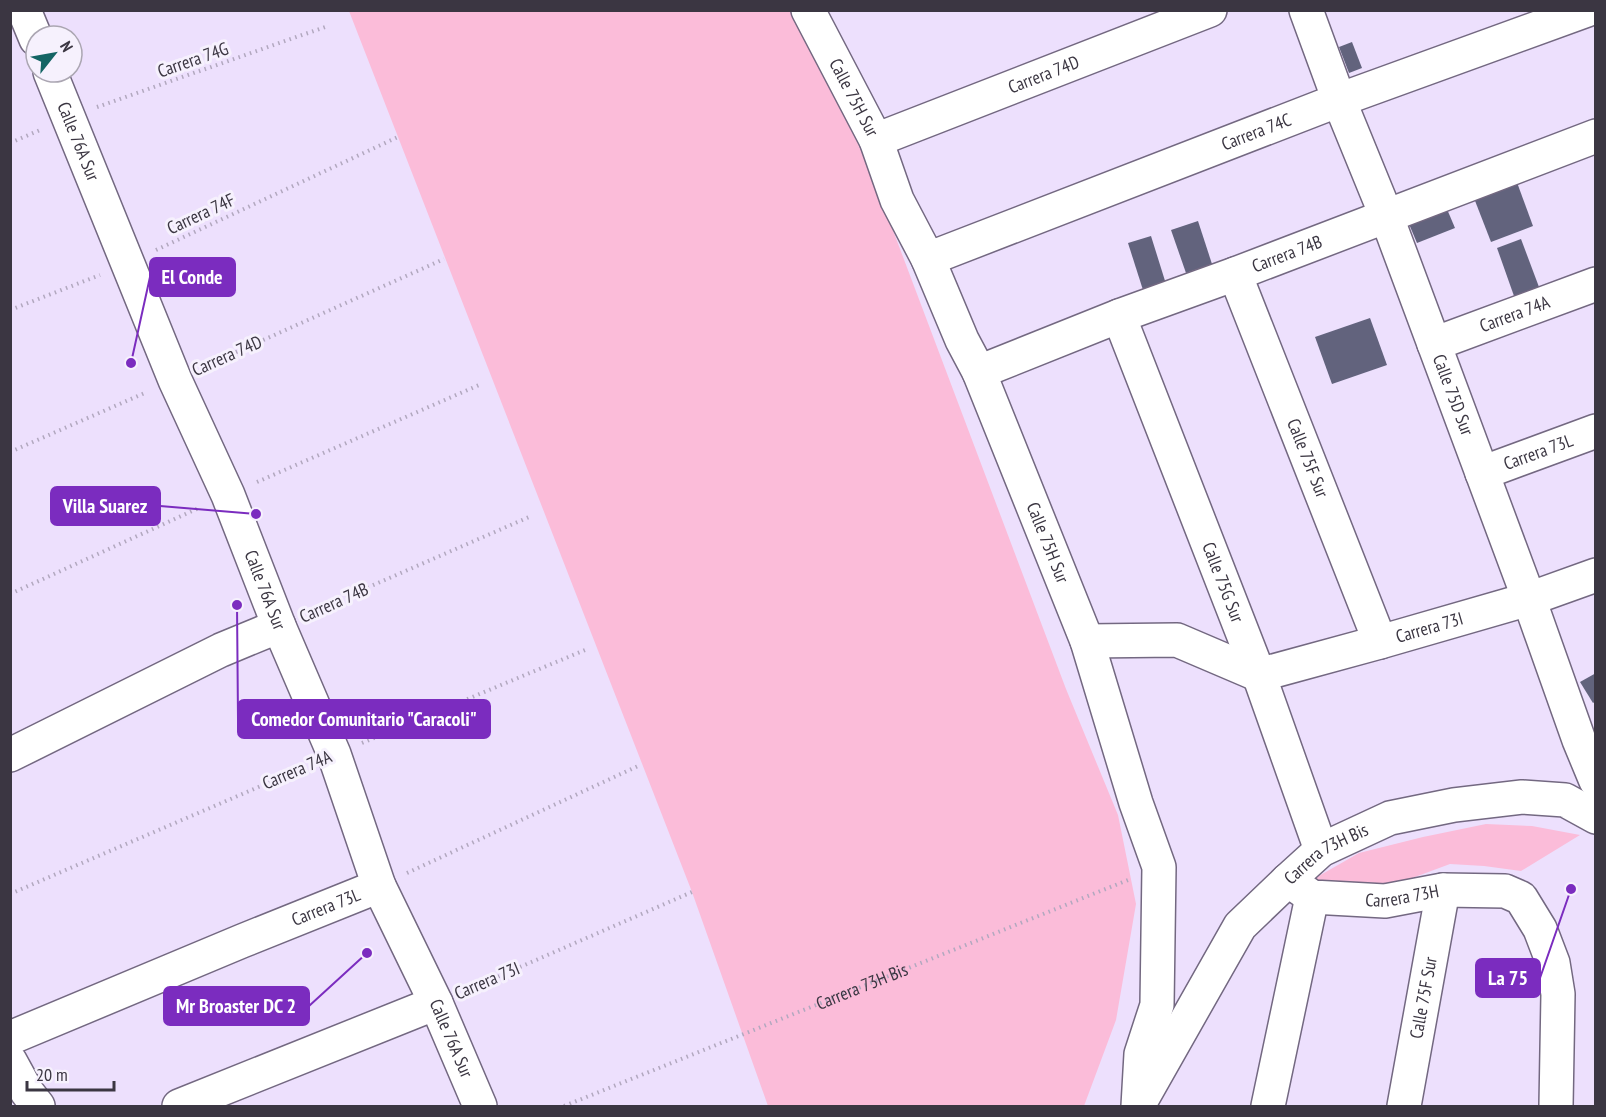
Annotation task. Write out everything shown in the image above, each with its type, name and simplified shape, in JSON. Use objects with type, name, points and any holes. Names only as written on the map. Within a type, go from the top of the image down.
[{"type":"street","points":[[24,10],[30,24]]},
{"type":"street","name":"Calle 75H Sur","points":[[808,10],[876,140],[897,200],[928,259],[962,340],[979,372],[1087,641],[1136,803],[1159,867],[1156,1005],[1142,1054],[1137,1106]]},
{"type":"street","name":"Carrera 74D","points":[[876,140],[1210,10]]},
{"type":"street","name":"Calle 75D Sur","points":[[1306,10],[1339,100],[1386,215],[1529,599],[1587,737],[1596,781]]},
{"type":"street","name":"Carrera 74C","points":[[928,259],[1339,100],[1587,10]]},
{"type":"street","name":"Calle 76A Sur","points":[[56,84],[175,380],[228,495],[279,626],[334,754],[379,886],[436,1003],[480,1107]]},
{"type":"street","name":"Carrera 74B","points":[[979,372],[1119,316],[1596,136]]},
{"type":"street","name":"Calle 75F Sur","points":[[1235,274],[1380,642]]},
{"type":"street","name":"Carrera 74A","points":[[1434,344],[1596,284]]},
{"type":"street","name":"Calle 75G Sur","points":[[1119,316],[1259,675],[1321,850]]},
{"type":"street","name":"Carrera 73L","points":[[1482,473],[1596,431]]},
{"type":"street","name":"Carrera 73I","points":[[1259,675],[1529,599],[1596,575]]},
{"type":"street","name":"Carrera 74B","points":[[10,755],[221,650],[279,626]]},
{"type":"street","points":[[1087,641],[1177,640],[1259,675]]},
{"type":"street","name":"Carrera 73H Bis","points":[[1137,1106],[1240,926],[1300,888],[1321,850],[1390,818],[1454,805],[1522,797],[1565,800],[1596,817]]},
{"type":"street","name":"Carrera 73L","points":[[10,1038],[379,886]]},
{"type":"street","points":[[1268,1107],[1300,888]]},
{"type":"street","name":"Carrera 73H","points":[[1300,888],[1385,901],[1443,890],[1505,891],[1521,898],[1540,929],[1553,963],[1558,994],[1556,1107]]},
{"type":"street","name":"Calle 75F Sur","points":[[1404,1107],[1443,890]]},
{"type":"street","name":"Carrera 73I","points":[[179,1107],[436,1003]]},
{"type":"street","points":[[10,1061],[38,1107]]},
{"type":"path","name":"Carrera 74G","points":[[70,117],[325,27]]},
{"type":"path","name":"Carrera 74F","points":[[10,310],[129,263],[400,136]]},
{"type":"path","name":"Carrera 74D","points":[[10,452],[444,259]]},
{"type":"path","name":"Carrera 74B","points":[[279,626],[530,517]]},
{"type":"path","name":"Carrera 74A","points":[[10,894],[334,754],[585,650]]},
{"type":"path","name":"Carrera 73L","points":[[379,886],[638,766]]},
{"type":"path","name":"Carrera 73H Bis","points":[[564,1107],[1159,867]]},
{"type":"path","name":"Carrera 73I","points":[[436,1003],[692,892]]},
{"type":"shaded area","points":[[349,11],[797,11],[871,172],[1066,689],[1118,815],[1136,904],[1116,1020],[1084,1106],[768,1106],[692,892]]},
{"type":"shaded area","points":[[1486,824],[1532,826],[1580,835],[1521,871],[1450,864],[1369,894],[1310,881],[1359,853]]},
{"type":"building","points":[[1352,42],[1362,68],[1349,73],[1339,47]]},
{"type":"building","points":[[1515,177],[1533,226],[1491,242],[1472,193]]},
{"type":"building","points":[[1444,202],[1455,228],[1417,243],[1406,217]]},
{"type":"building","points":[[1198,221],[1212,264],[1186,273],[1171,230]]},
{"type":"building","points":[[1151,236],[1166,284],[1143,290],[1128,243]]},
{"type":"building","points":[[1521,239],[1539,287],[1514,296],[1497,248]]},
{"type":"building","points":[[1370,318],[1387,365],[1332,384],[1315,337]]},
{"type":"building","points":[[1596,673],[1596,701],[1593,703],[1580,682]]},
{"type":"place","name":"El Conde","points":[[131,363]]},
{"type":"place","name":"Villa Suarez","points":[[256,514]]},
{"type":"place","name":"Comedor Comunitario \"Caracoli\"","points":[[237,605]]},
{"type":"place","name":"La 75","points":[[1571,889]]},
{"type":"place","name":"Mr Broaster DC 2","points":[[367,953]]}]
